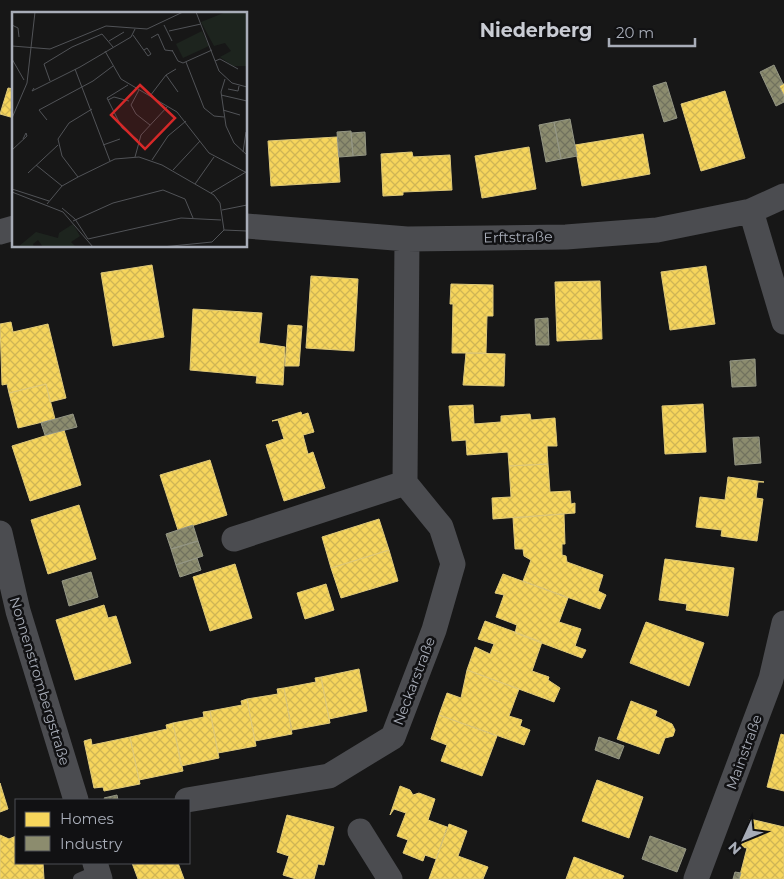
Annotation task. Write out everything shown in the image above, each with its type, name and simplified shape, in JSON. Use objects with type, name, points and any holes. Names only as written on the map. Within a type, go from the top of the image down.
[{"type":"street","name":"Erftstraße","points":[[248,226],[407,239],[566,237],[658,230],[751,211],[784,196]]},
{"type":"street","points":[[751,211],[784,322]]},
{"type":"street","points":[[234,539],[406,483],[407,239]]},
{"type":"street","name":"Neckarstraße","points":[[190,799],[329,776],[393,737],[434,630],[452,564],[441,527],[406,483]]},
{"type":"street","name":"Nonnenstrombergstraße","points":[[0,532],[9,613],[76,799]]},
{"type":"street","name":"Mainstraße","points":[[696,879],[771,679],[784,623]]},
{"type":"street","points":[[360,831],[390,879]]},
{"type":"building: Homes","points":[[784,84],[784,96],[779,86]]},
{"type":"building: Homes","points":[[8,88],[12,89],[12,117],[0,114]]},
{"type":"building: Homes","points":[[725,91],[745,158],[701,171],[681,104]]},
{"type":"building: Homes","points":[[643,134],[650,174],[582,186],[575,145]]},
{"type":"building: Homes","points":[[337,137],[340,182],[271,186],[268,141]]},
{"type":"building: Homes","points":[[529,147],[536,189],[482,198],[475,156]]},
{"type":"building: Homes","points":[[412,152],[413,157],[450,155],[452,190],[403,192],[403,195],[383,196],[381,154]]},
{"type":"building: Homes","points":[[152,265],[164,337],[113,346],[101,273]]},
{"type":"building: Homes","points":[[706,266],[715,324],[670,330],[661,272]]},
{"type":"building: Homes","points":[[311,276],[358,279],[354,351],[306,348]]},
{"type":"building: Homes","points":[[600,281],[602,339],[557,341],[555,282]]},
{"type":"building: Homes","points":[[451,284],[493,285],[493,316],[487,316],[486,353],[452,353],[453,304],[450,304]]},
{"type":"building: Homes","points":[[193,309],[262,313],[259,343],[285,347],[283,385],[256,383],[257,376],[190,370]]},
{"type":"building: Homes","points":[[11,322],[13,332],[48,324],[66,398],[50,402],[46,384],[9,393],[7,384],[2,385],[0,324]]},
{"type":"building: Homes","points":[[288,325],[302,326],[299,366],[285,366]]},
{"type":"building: Homes","points":[[466,353],[505,354],[504,386],[463,385]]},
{"type":"building: Homes","points":[[46,384],[55,419],[18,428],[9,393]]},
{"type":"building: Homes","points":[[703,404],[706,452],[665,454],[662,406]]},
{"type":"building: Homes","points":[[473,405],[474,424],[501,422],[501,416],[530,414],[531,420],[555,418],[557,446],[547,446],[548,464],[509,466],[508,452],[467,455],[466,440],[452,441],[449,406]]},
{"type":"building: Homes","points":[[301,412],[302,415],[308,413],[314,432],[303,435],[308,454],[313,452],[325,488],[284,501],[266,445],[284,439],[278,420],[272,421]]},
{"type":"building: Homes","points":[[64,430],[81,485],[30,501],[12,446]]},
{"type":"building: Homes","points":[[210,460],[227,515],[178,530],[160,475]]},
{"type":"building: Homes","points":[[548,464],[550,492],[570,491],[571,504],[575,503],[575,513],[493,519],[492,498],[511,497],[509,466]]},
{"type":"building: Homes","points":[[728,477],[764,482],[758,482],[756,498],[763,499],[757,541],[721,536],[722,530],[696,527],[700,497],[725,500]]},
{"type":"building: Homes","points":[[79,505],[96,559],[48,574],[31,520]]},
{"type":"building: Homes","points":[[564,514],[565,544],[562,544],[562,555],[566,556],[567,562],[603,575],[598,591],[606,595],[600,609],[523,581],[531,560],[524,556],[523,549],[515,549],[513,518]]},
{"type":"building: Homes","points":[[379,519],[389,550],[331,568],[322,537]]},
{"type":"building: Homes","points":[[389,550],[398,581],[341,598],[331,568]]},
{"type":"building: Homes","points":[[665,559],[734,568],[728,616],[686,610],[687,604],[659,600]]},
{"type":"building: Homes","points":[[235,564],[252,618],[210,631],[193,577]]},
{"type":"building: Homes","points":[[503,574],[568,598],[559,622],[581,629],[575,646],[586,650],[582,658],[515,633],[517,625],[496,617],[504,595],[495,593]]},
{"type":"building: Homes","points":[[326,584],[334,610],[305,619],[297,593]]},
{"type":"building: Homes","points":[[104,605],[108,618],[116,616],[131,663],[75,680],[56,620]]},
{"type":"building: Homes","points":[[485,621],[542,642],[532,671],[549,677],[548,680],[560,688],[554,702],[467,670],[475,647],[490,654],[494,644],[478,639]]},
{"type":"building: Homes","points":[[646,622],[704,643],[689,686],[630,663]]},
{"type":"building: Homes","points":[[359,669],[367,711],[329,719],[321,677]]},
{"type":"building: Homes","points":[[467,670],[519,689],[509,716],[522,720],[520,726],[530,730],[524,745],[439,715],[447,693],[461,698]]},
{"type":"building: Homes","points":[[321,677],[330,723],[292,730],[284,688],[316,682],[315,678]]},
{"type":"building: Homes","points":[[284,688],[292,734],[255,741],[247,699],[278,694],[277,689]]},
{"type":"building: Homes","points":[[247,699],[256,746],[218,753],[210,711],[242,705],[241,701]]},
{"type":"building: Homes","points":[[631,701],[657,711],[655,716],[672,724],[675,730],[673,736],[665,738],[659,754],[617,739]]},
{"type":"building: Homes","points":[[210,711],[219,758],[181,766],[173,723],[204,717],[203,712]]},
{"type":"building: Homes","points":[[439,715],[497,736],[482,776],[441,761],[447,745],[431,739]]},
{"type":"building: Homes","points":[[173,723],[183,771],[139,780],[130,737],[167,729],[166,725]]},
{"type":"building: Homes","points":[[781,734],[784,735],[784,791],[767,787]]},
{"type":"building: Homes","points":[[130,737],[140,784],[104,791],[103,787],[94,788],[84,741],[91,739],[92,745]]},
{"type":"building: Homes","points":[[597,780],[643,797],[629,838],[582,821]]},
{"type":"building: Homes","points":[[0,783],[8,809],[0,812]]},
{"type":"building: Homes","points":[[400,786],[410,790],[413,795],[419,793],[435,799],[428,820],[447,827],[436,859],[425,855],[423,861],[403,853],[408,840],[397,836],[406,813],[394,809],[390,815]]},
{"type":"building: Homes","points":[[287,815],[334,827],[324,865],[318,864],[314,879],[296,879],[283,875],[289,856],[277,852]]},
{"type":"building: Homes","points":[[750,819],[784,827],[784,879],[739,879],[747,848],[741,847]]},
{"type":"building: Homes","points":[[449,824],[467,831],[458,856],[488,867],[483,879],[429,879]]},
{"type":"building: Homes","points":[[0,835],[9,839],[15,836],[15,864],[43,864],[44,879],[0,879]]},
{"type":"building: Homes","points":[[574,857],[624,876],[622,879],[566,879]]},
{"type":"building: Homes","points":[[132,864],[178,864],[184,879],[138,879]]},
{"type":"building: Industry","points":[[774,65],[783,84],[779,86],[784,96],[784,102],[776,106],[760,72]]},
{"type":"building: Industry","points":[[666,82],[677,118],[664,122],[653,86]]},
{"type":"building: Industry","points":[[570,119],[577,156],[561,159],[554,122]]},
{"type":"building: Industry","points":[[554,122],[561,159],[546,162],[539,125]]},
{"type":"building: Industry","points":[[351,131],[353,156],[339,157],[337,132]]},
{"type":"building: Industry","points":[[365,132],[366,155],[353,156],[351,133]]},
{"type":"building: Industry","points":[[548,318],[549,345],[536,345],[535,319]]},
{"type":"building: Industry","points":[[755,359],[756,386],[732,387],[730,361]]},
{"type":"building: Industry","points":[[73,414],[77,427],[45,435],[41,423]]},
{"type":"building: Industry","points":[[759,437],[761,463],[735,465],[733,438]]},
{"type":"building: Industry","points":[[193,525],[198,541],[171,549],[166,534]]},
{"type":"building: Industry","points":[[198,541],[203,556],[176,565],[171,549]]},
{"type":"building: Industry","points":[[197,558],[201,570],[180,577],[176,565]]},
{"type":"building: Industry","points":[[91,572],[98,597],[69,606],[62,581]]},
{"type":"building: Industry","points":[[599,737],[624,746],[619,759],[595,750]]},
{"type":"building: Industry","points":[[117,795],[118,799],[104,799]]},
{"type":"building: Industry","points":[[650,836],[686,849],[677,872],[642,859]]},
{"type":"building: Industry","points":[[735,872],[741,873],[739,879],[733,879]]},
{"type":"district","name":"Niederberg","points":[[536,30]]}]
